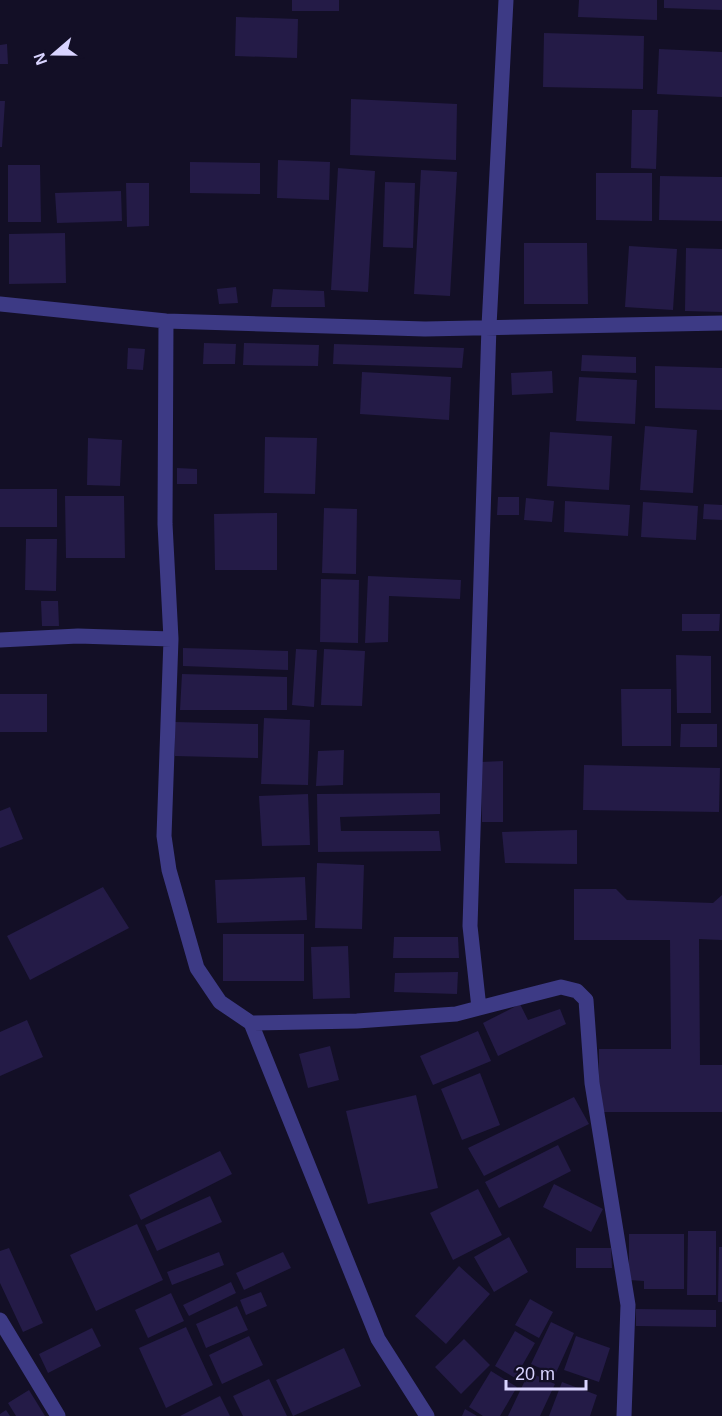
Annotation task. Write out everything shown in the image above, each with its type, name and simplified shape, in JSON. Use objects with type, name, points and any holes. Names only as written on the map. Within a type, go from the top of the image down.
[{"type":"street","points":[[479,1008],[470,926],[471,850],[485,531],[489,326],[506,0]]},
{"type":"street","points":[[0,304],[166,321],[425,329],[722,323]]},
{"type":"street","points":[[166,321],[165,524],[171,639],[164,836],[169,870],[197,968],[220,1002],[251,1023],[378,1339],[427,1416]]},
{"type":"street","points":[[0,640],[78,636],[171,639]]},
{"type":"street","points":[[251,1023],[456,1014],[561,987],[577,991],[586,1000],[592,1083],[628,1305],[624,1416]]},
{"type":"street","points":[[0,1320],[58,1416]]},
{"type":"building","points":[[292,0],[339,0],[339,11],[292,11]]},
{"type":"building","points":[[579,0],[657,0],[657,20],[578,17]]},
{"type":"building","points":[[664,0],[722,0],[722,10],[664,8]]},
{"type":"building","points":[[236,17],[298,19],[297,58],[235,56]]},
{"type":"building","points":[[544,33],[644,36],[643,89],[543,87]]},
{"type":"building","points":[[7,44],[8,64],[0,64],[0,45]]},
{"type":"building","points":[[659,49],[722,52],[722,97],[657,94]]},
{"type":"building","points":[[351,99],[457,104],[456,160],[350,155]]},
{"type":"building","points":[[0,101],[5,101],[2,147],[0,147]]},
{"type":"building","points":[[632,110],[658,110],[656,169],[631,168]]},
{"type":"building","points":[[278,160],[330,162],[329,200],[277,198]]},
{"type":"building","points":[[190,162],[260,163],[260,194],[190,193]]},
{"type":"building","points":[[8,165],[40,165],[41,222],[8,222]]},
{"type":"building","points":[[338,168],[375,171],[368,292],[331,290]]},
{"type":"building","points":[[421,170],[457,172],[450,296],[414,294]]},
{"type":"building","points":[[596,173],[652,173],[652,221],[596,220]]},
{"type":"building","points":[[660,176],[722,177],[722,221],[659,220]]},
{"type":"building","points":[[385,182],[415,183],[413,248],[383,247]]},
{"type":"building","points":[[126,183],[149,183],[149,226],[127,227]]},
{"type":"building","points":[[121,191],[122,221],[57,223],[55,193]]},
{"type":"building","points":[[65,233],[66,283],[9,284],[9,234]]},
{"type":"building","points":[[524,243],[587,243],[588,304],[524,304]]},
{"type":"building","points":[[629,246],[677,249],[673,310],[625,307]]},
{"type":"building","points":[[686,248],[722,249],[722,312],[685,311]]},
{"type":"building","points":[[236,287],[238,303],[219,304],[217,289]]},
{"type":"building","points":[[273,289],[324,291],[325,307],[271,307]]},
{"type":"building","points":[[204,343],[236,344],[235,364],[203,364]]},
{"type":"building","points":[[244,343],[319,345],[318,366],[243,365]]},
{"type":"building","points":[[334,344],[464,348],[462,368],[333,364]]},
{"type":"building","points":[[128,348],[145,349],[143,370],[127,369]]},
{"type":"building","points":[[582,355],[636,357],[636,373],[581,371]]},
{"type":"building","points":[[655,366],[722,368],[722,410],[655,408]]},
{"type":"building","points":[[552,371],[553,393],[512,395],[511,373]]},
{"type":"building","points":[[362,372],[451,377],[449,420],[360,414]]},
{"type":"building","points":[[579,377],[637,380],[635,424],[576,421]]},
{"type":"building","points":[[645,426],[697,430],[693,493],[640,490]]},
{"type":"building","points":[[550,432],[612,436],[609,490],[547,486]]},
{"type":"building","points":[[265,437],[317,438],[315,494],[264,493]]},
{"type":"building","points":[[88,438],[122,440],[120,486],[87,485]]},
{"type":"building","points":[[177,468],[197,469],[197,484],[177,484]]},
{"type":"building","points":[[0,489],[57,489],[57,527],[0,527]]},
{"type":"building","points":[[65,496],[124,496],[125,558],[66,558]]},
{"type":"building","points":[[498,497],[519,497],[519,515],[497,515]]},
{"type":"building","points":[[526,498],[554,501],[552,522],[524,520]]},
{"type":"building","points":[[565,501],[630,505],[628,536],[564,532]]},
{"type":"building","points":[[643,502],[698,506],[696,540],[641,537]]},
{"type":"building","points":[[704,504],[722,505],[722,520],[703,519]]},
{"type":"building","points":[[324,508],[357,509],[356,574],[322,573]]},
{"type":"building","points":[[277,513],[277,570],[215,570],[214,514]]},
{"type":"building","points":[[26,539],[57,539],[56,591],[25,590]]},
{"type":"building","points":[[368,576],[461,580],[460,599],[389,596],[388,642],[365,643]]},
{"type":"building","points":[[321,579],[359,580],[358,643],[320,642]]},
{"type":"building","points":[[41,601],[58,601],[59,626],[42,626]]},
{"type":"building","points":[[682,614],[720,614],[719,631],[682,631]]},
{"type":"building","points":[[183,648],[288,651],[288,670],[183,666]]},
{"type":"building","points":[[296,649],[317,650],[314,707],[292,705]]},
{"type":"building","points":[[324,649],[365,651],[362,706],[321,705]]},
{"type":"building","points":[[676,655],[711,656],[711,713],[677,713]]},
{"type":"building","points":[[182,674],[287,677],[287,710],[180,710]]},
{"type":"building","points":[[621,689],[671,689],[671,746],[622,746]]},
{"type":"building","points":[[0,694],[47,694],[47,732],[0,732]]},
{"type":"building","points":[[264,718],[310,720],[308,785],[261,784]]},
{"type":"building","points":[[175,722],[258,724],[258,758],[175,756]]},
{"type":"building","points":[[681,724],[717,724],[717,747],[680,747]]},
{"type":"building","points":[[344,750],[343,785],[316,786],[318,751]]},
{"type":"building","points":[[503,761],[503,822],[482,822],[481,762]]},
{"type":"building","points":[[584,765],[720,768],[719,812],[583,810]]},
{"type":"building","points":[[440,793],[440,814],[340,817],[341,831],[439,831],[441,851],[318,852],[317,794]]},
{"type":"building","points":[[308,794],[310,845],[262,846],[259,796]]},
{"type":"building","points":[[10,807],[23,839],[0,848],[0,811]]},
{"type":"building","points":[[577,830],[577,864],[505,863],[502,832]]},
{"type":"building","points":[[317,863],[364,865],[362,929],[315,928]]},
{"type":"building","points":[[305,877],[307,920],[217,923],[215,880]]},
{"type":"building","points":[[103,887],[129,928],[30,980],[7,936]]},
{"type":"building","points":[[574,889],[616,889],[627,900],[713,903],[722,895],[722,940],[699,939],[700,1065],[722,1065],[722,1112],[599,1112],[599,1049],[671,1049],[670,940],[574,940]]},
{"type":"building","points":[[223,934],[304,934],[304,981],[223,981]]},
{"type":"building","points":[[394,937],[458,937],[459,958],[393,958]]},
{"type":"building","points":[[348,946],[350,998],[313,999],[311,947]]},
{"type":"building","points":[[458,972],[457,994],[394,992],[395,973]]},
{"type":"building","points":[[520,1004],[528,1020],[560,1009],[566,1024],[498,1056],[483,1023]]},
{"type":"building","points":[[27,1020],[43,1057],[0,1076],[0,1032]]},
{"type":"building","points":[[478,1031],[491,1061],[433,1085],[420,1056]]},
{"type":"building","points":[[330,1046],[339,1080],[308,1088],[299,1054]]},
{"type":"building","points":[[480,1073],[500,1125],[462,1140],[441,1089]]},
{"type":"building","points":[[416,1095],[438,1188],[368,1204],[346,1111]]},
{"type":"building","points":[[574,1097],[589,1124],[484,1176],[468,1148]]},
{"type":"building","points":[[558,1145],[571,1171],[499,1208],[485,1182]]},
{"type":"building","points":[[220,1151],[232,1174],[141,1220],[129,1195]]},
{"type":"building","points":[[554,1184],[603,1209],[591,1232],[543,1207]]},
{"type":"building","points":[[478,1189],[502,1235],[453,1260],[430,1213]]},
{"type":"building","points":[[210,1196],[222,1222],[157,1251],[145,1225]]},
{"type":"building","points":[[137,1224],[163,1280],[96,1311],[70,1255]]},
{"type":"building","points":[[688,1231],[716,1231],[716,1295],[687,1295]]},
{"type":"building","points":[[629,1234],[684,1234],[684,1289],[644,1289],[644,1281],[629,1280]]},
{"type":"building","points":[[509,1237],[528,1272],[494,1292],[474,1257]]},
{"type":"building","points":[[719,1247],[722,1247],[722,1302],[718,1302]]},
{"type":"building","points":[[9,1248],[43,1323],[23,1332],[0,1283],[0,1251]]},
{"type":"building","points":[[576,1248],[611,1248],[612,1268],[576,1268]]},
{"type":"building","points":[[219,1252],[224,1265],[172,1285],[167,1272]]},
{"type":"building","points":[[283,1252],[291,1268],[244,1290],[236,1273]]},
{"type":"building","points":[[459,1266],[490,1294],[446,1344],[415,1316]]},
{"type":"building","points":[[231,1282],[236,1293],[189,1316],[183,1305]]},
{"type":"building","points":[[261,1292],[267,1306],[246,1315],[240,1300]]},
{"type":"building","points":[[171,1293],[184,1321],[148,1338],[135,1310]]},
{"type":"building","points":[[530,1299],[553,1312],[539,1338],[515,1325]]},
{"type":"building","points":[[237,1306],[248,1330],[206,1348],[196,1324]]},
{"type":"building","points":[[636,1309],[716,1310],[716,1327],[636,1326]]},
{"type":"building","points":[[551,1322],[574,1333],[555,1375],[531,1364]]},
{"type":"building","points":[[186,1327],[213,1385],[166,1408],[139,1348]]},
{"type":"building","points":[[92,1328],[101,1346],[48,1373],[39,1354]]},
{"type":"building","points":[[515,1331],[535,1343],[515,1378],[495,1366]]},
{"type":"building","points":[[249,1336],[263,1365],[222,1384],[209,1355]]},
{"type":"building","points":[[576,1336],[610,1348],[599,1382],[564,1370]]},
{"type":"building","points":[[464,1339],[490,1365],[461,1394],[435,1367]]},
{"type":"building","points":[[344,1348],[361,1386],[293,1416],[276,1380]]},
{"type":"building","points":[[491,1371],[517,1387],[500,1416],[483,1416],[469,1407]]},
{"type":"building","points":[[529,1372],[555,1384],[540,1416],[508,1416]]},
{"type":"building","points":[[269,1379],[287,1416],[243,1416],[233,1396]]},
{"type":"building","points":[[562,1382],[597,1395],[590,1416],[549,1416]]},
{"type":"building","points":[[29,1390],[45,1416],[16,1416],[8,1403]]},
{"type":"building","points":[[220,1396],[230,1416],[180,1416]]},
{"type":"building","points":[[465,1409],[477,1416],[462,1416]]},
{"type":"building","points":[[6,1410],[10,1416],[0,1416],[0,1414]]}]
